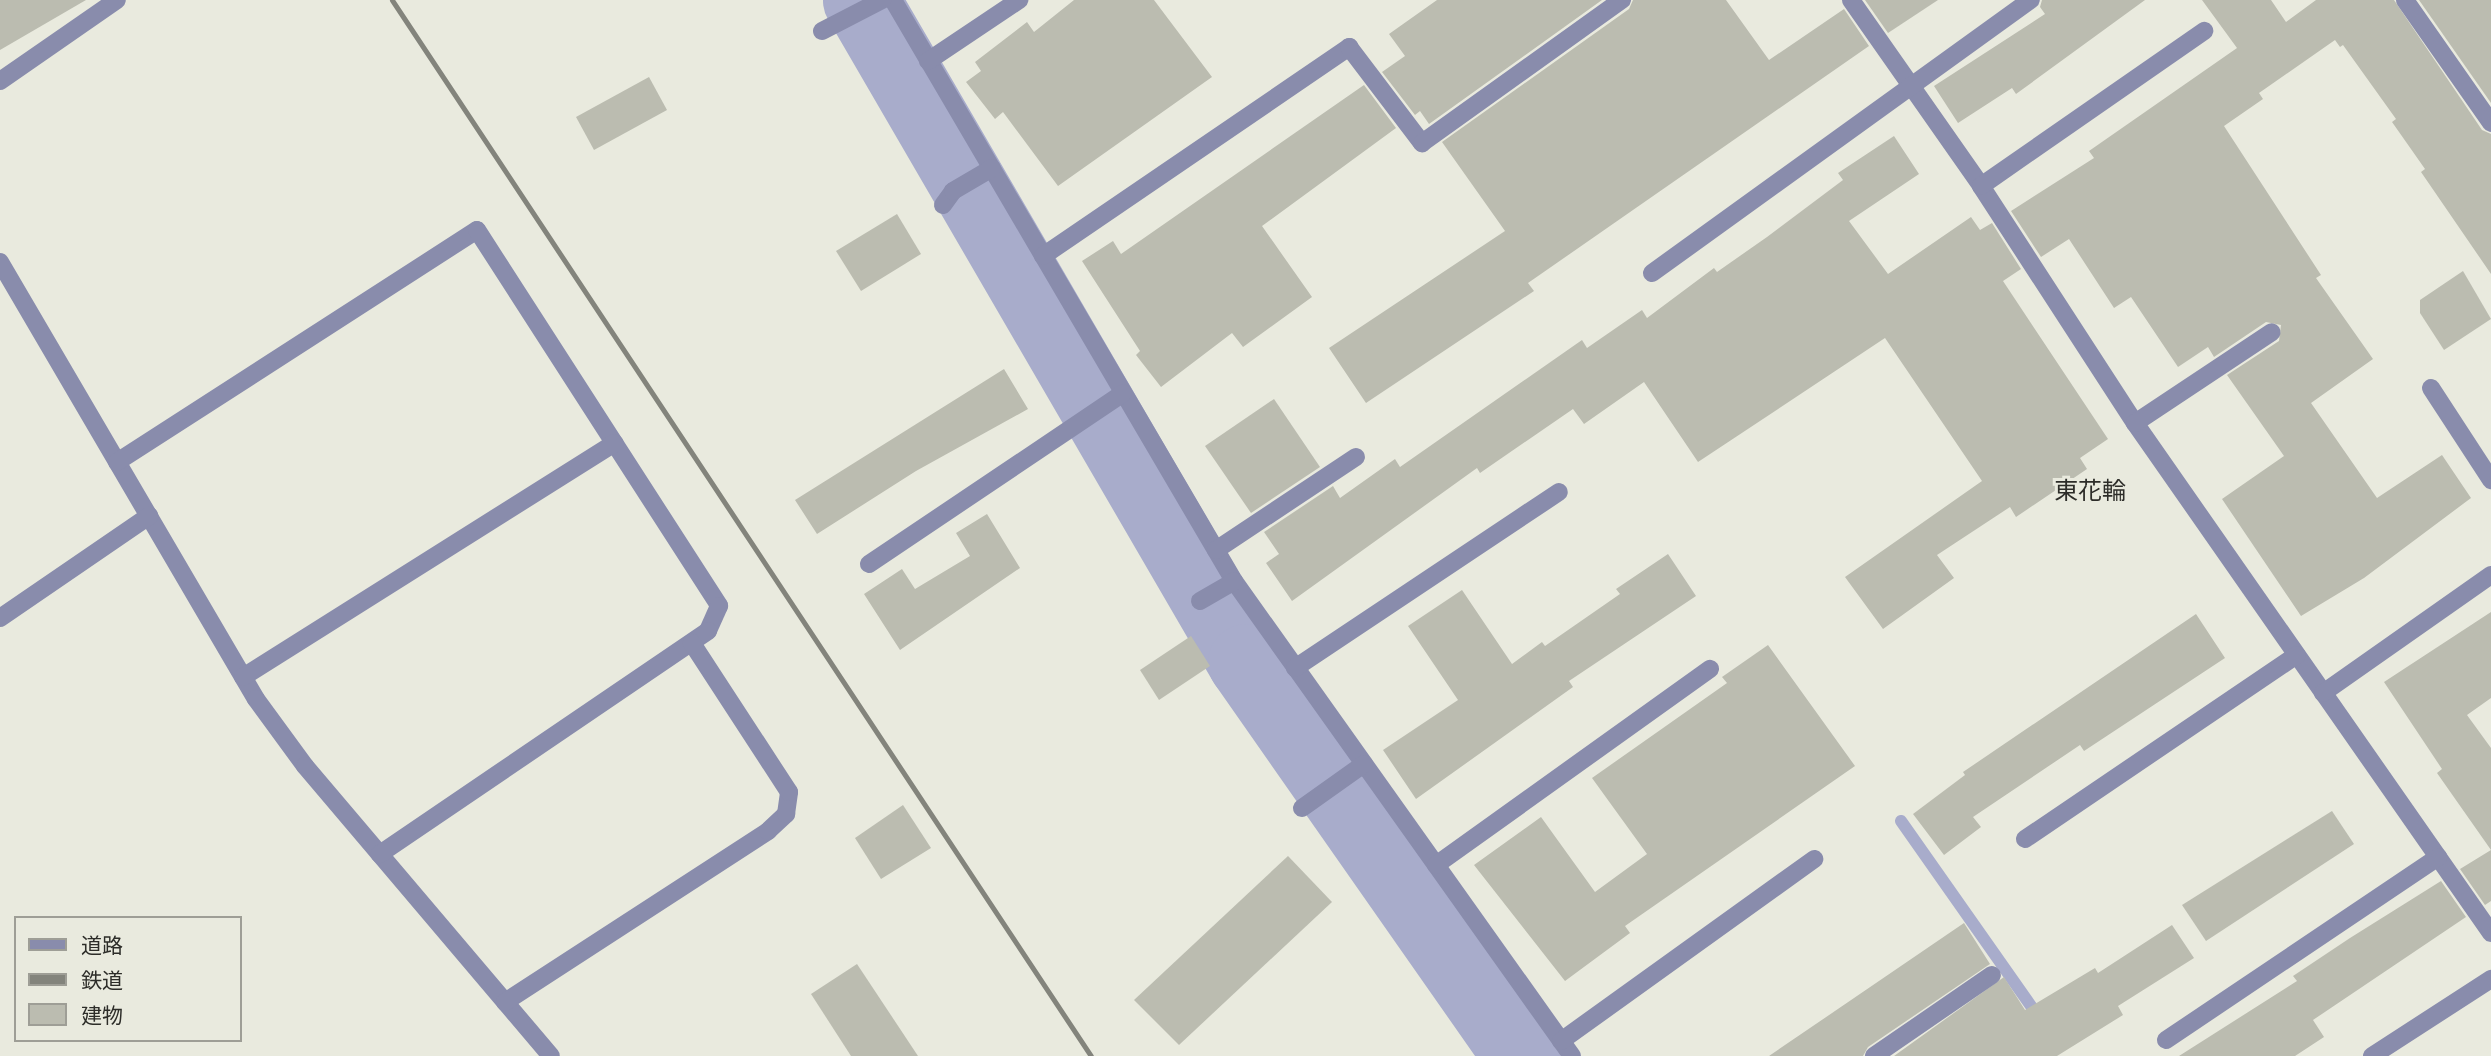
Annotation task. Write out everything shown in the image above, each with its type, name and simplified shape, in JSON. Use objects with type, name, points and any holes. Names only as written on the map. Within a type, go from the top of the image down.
[{"type":"street","points":[[0,81],[117,0]]},
{"type":"street","points":[[822,31],[881,0]]},
{"type":"street","points":[[893,0],[986,172],[1043,256],[1120,396],[1216,550],[1230,583],[1295,668],[1572,1056]]},
{"type":"street","points":[[928,61],[1019,0]]},
{"type":"street","points":[[1043,256],[1349,47],[1422,143],[1622,0]]},
{"type":"street","points":[[1851,0],[1981,186],[2135,423],[2491,933]]},
{"type":"street","points":[[1652,273],[2031,0]]},
{"type":"street","points":[[2405,0],[2491,123]]},
{"type":"street","points":[[1981,186],[2204,31]]},
{"type":"street","points":[[948,198],[986,172]]},
{"type":"street","points":[[117,462],[477,230],[719,606],[708,631],[692,643],[380,854]]},
{"type":"street","points":[[0,262],[243,677],[305,766],[551,1056]]},
{"type":"street","points":[[2135,423],[2272,332]]},
{"type":"street","points":[[2431,388],[2491,480]]},
{"type":"street","points":[[869,564],[1120,396]]},
{"type":"street","points":[[243,677],[614,443]]},
{"type":"street","points":[[1216,550],[1356,457]]},
{"type":"street","points":[[1295,668],[1559,492]]},
{"type":"street","points":[[0,618],[149,516]]},
{"type":"street","points":[[2323,693],[2491,575]]},
{"type":"street","points":[[1200,601],[1230,583]]},
{"type":"street","points":[[505,1002],[768,831],[786,814],[789,792],[692,643]]},
{"type":"street","points":[[2025,839],[2297,655]]},
{"type":"street","points":[[1436,865],[1710,668]]},
{"type":"street","points":[[1302,808],[1362,765]]},
{"type":"street","points":[[2166,1040],[2438,857]]},
{"type":"street","points":[[1561,1041],[1814,859]]},
{"type":"street","points":[[1874,1056],[1992,975]]},
{"type":"street","points":[[2372,1056],[2491,979]]},
{"type":"building","points":[[0,0],[86,0],[0,50]]},
{"type":"building","points":[[1074,0],[1154,0],[1212,77],[1058,186],[1003,112],[995,119],[966,82],[981,71],[975,62],[1027,22],[1034,32]]},
{"type":"building","points":[[1437,0],[1602,0],[1429,124],[1420,111],[1415,115],[1382,72],[1405,56],[1389,34]]},
{"type":"building","points":[[1633,0],[1726,0],[1769,60],[1844,9],[1869,46],[1528,283],[1534,291],[1366,403],[1329,348],[1505,231],[1442,142],[1629,9]]},
{"type":"building","points":[[1865,0],[1938,0],[1888,33]]},
{"type":"building","points":[[2042,0],[2145,0],[2016,94],[2012,88],[1958,123],[1934,86],[2045,14],[2040,7]]},
{"type":"building","points":[[2202,0],[2271,0],[2286,22],[2316,0],[2394,0],[2482,130],[2491,134],[2491,274],[2421,172],[2425,169],[2392,122],[2396,119],[2343,45],[2340,47],[2335,40],[2259,93],[2263,99],[2224,126],[2321,275],[2316,278],[2373,359],[2311,403],[2377,498],[2442,455],[2471,498],[2364,578],[2301,616],[2222,499],[2284,456],[2227,375],[2279,341],[2281,325],[2266,322],[2214,357],[2208,347],[2178,367],[2131,297],[2114,308],[2069,239],[2041,257],[2011,211],[2094,158],[2089,151],[2237,48]]},
{"type":"building","points":[[2419,0],[2491,0],[2491,103]]},
{"type":"building","points":[[649,77],[667,110],[594,150],[576,117]]},
{"type":"building","points":[[1364,85],[1396,128],[1262,226],[1312,297],[1243,347],[1232,333],[1161,387],[1136,355],[1140,351],[1082,261],[1113,241],[1121,254]]},
{"type":"building","points":[[1894,136],[1919,174],[1849,221],[1888,274],[1971,217],[1980,230],[1992,223],[2021,269],[2003,281],[2108,439],[2080,458],[2087,469],[2016,517],[2010,507],[1937,555],[1954,578],[1883,629],[1845,577],[1982,481],[1885,338],[1698,462],[1644,382],[1584,424],[1573,409],[1480,473],[1477,468],[1292,601],[1266,563],[1279,554],[1264,532],[1333,486],[1340,498],[1395,459],[1400,467],[1582,340],[1587,348],[1642,310],[1647,318],[1714,268],[1717,272],[1767,237],[1843,180],[1838,173]]},
{"type":"building","points":[[897,214],[921,254],[861,291],[836,251]]},
{"type":"building","points":[[2463,271],[2491,319],[2444,350],[2420,313],[2420,300]]},
{"type":"building","points":[[1004,369],[1028,409],[916,471],[817,534],[795,500]]},
{"type":"building","points":[[1274,399],[1320,467],[1251,513],[1205,446]]},
{"type":"building","points":[[987,514],[1020,568],[900,650],[864,594],[902,569],[915,589],[970,556],[956,533]]},
{"type":"building","points":[[1668,554],[1696,596],[1569,681],[1573,687],[1416,799],[1383,750],[1458,700],[1408,626],[1462,590],[1512,664],[1542,642],[1545,646],[1620,594],[1616,589]]},
{"type":"building","points":[[2491,612],[2491,698],[2467,715],[2491,748],[2491,850],[2437,773],[2442,769],[2384,682]]},
{"type":"building","points":[[2196,614],[2225,658],[2084,751],[2080,745],[1973,817],[1981,827],[1944,855],[1913,814],[1965,775],[1963,772]]},
{"type":"building","points":[[1191,636],[1210,666],[1159,700],[1140,670]]},
{"type":"building","points":[[1768,645],[1855,766],[1625,926],[1630,933],[1565,981],[1474,865],[1541,817],[1595,892],[1647,854],[1592,778],[1727,683],[1722,677]]},
{"type":"building","points":[[903,805],[931,848],[881,879],[855,838]]},
{"type":"building","points":[[2332,811],[2354,844],[2206,941],[2182,905]]},
{"type":"building","points":[[2491,850],[2491,901],[2485,905],[2460,869]]},
{"type":"building","points":[[1288,856],[1332,902],[1179,1045],[1134,1000]]},
{"type":"building","points":[[2441,881],[2466,917],[2313,1020],[2324,1037],[2295,1056],[2179,1056],[2297,981],[2293,976]]},
{"type":"building","points":[[1964,923],[1990,964],[1868,1047],[1863,1056],[1769,1056]]},
{"type":"building","points":[[2172,925],[2194,958],[2118,1006],[2123,1015],[2057,1056],[1894,1056],[2004,977],[2025,1010],[2095,968],[2098,973]]},
{"type":"building","points":[[857,964],[918,1056],[851,1056],[811,994]]},
{"type":"waterway","points":[[861,0],[1246,662],[1522,1056]]},
{"type":"waterway","points":[[1901,821],[2040,1019]]},
{"type":"railway","points":[[392,0],[1091,1056]]},
{"type":"district","name":"東花輪","points":[[2090,491]]}]
